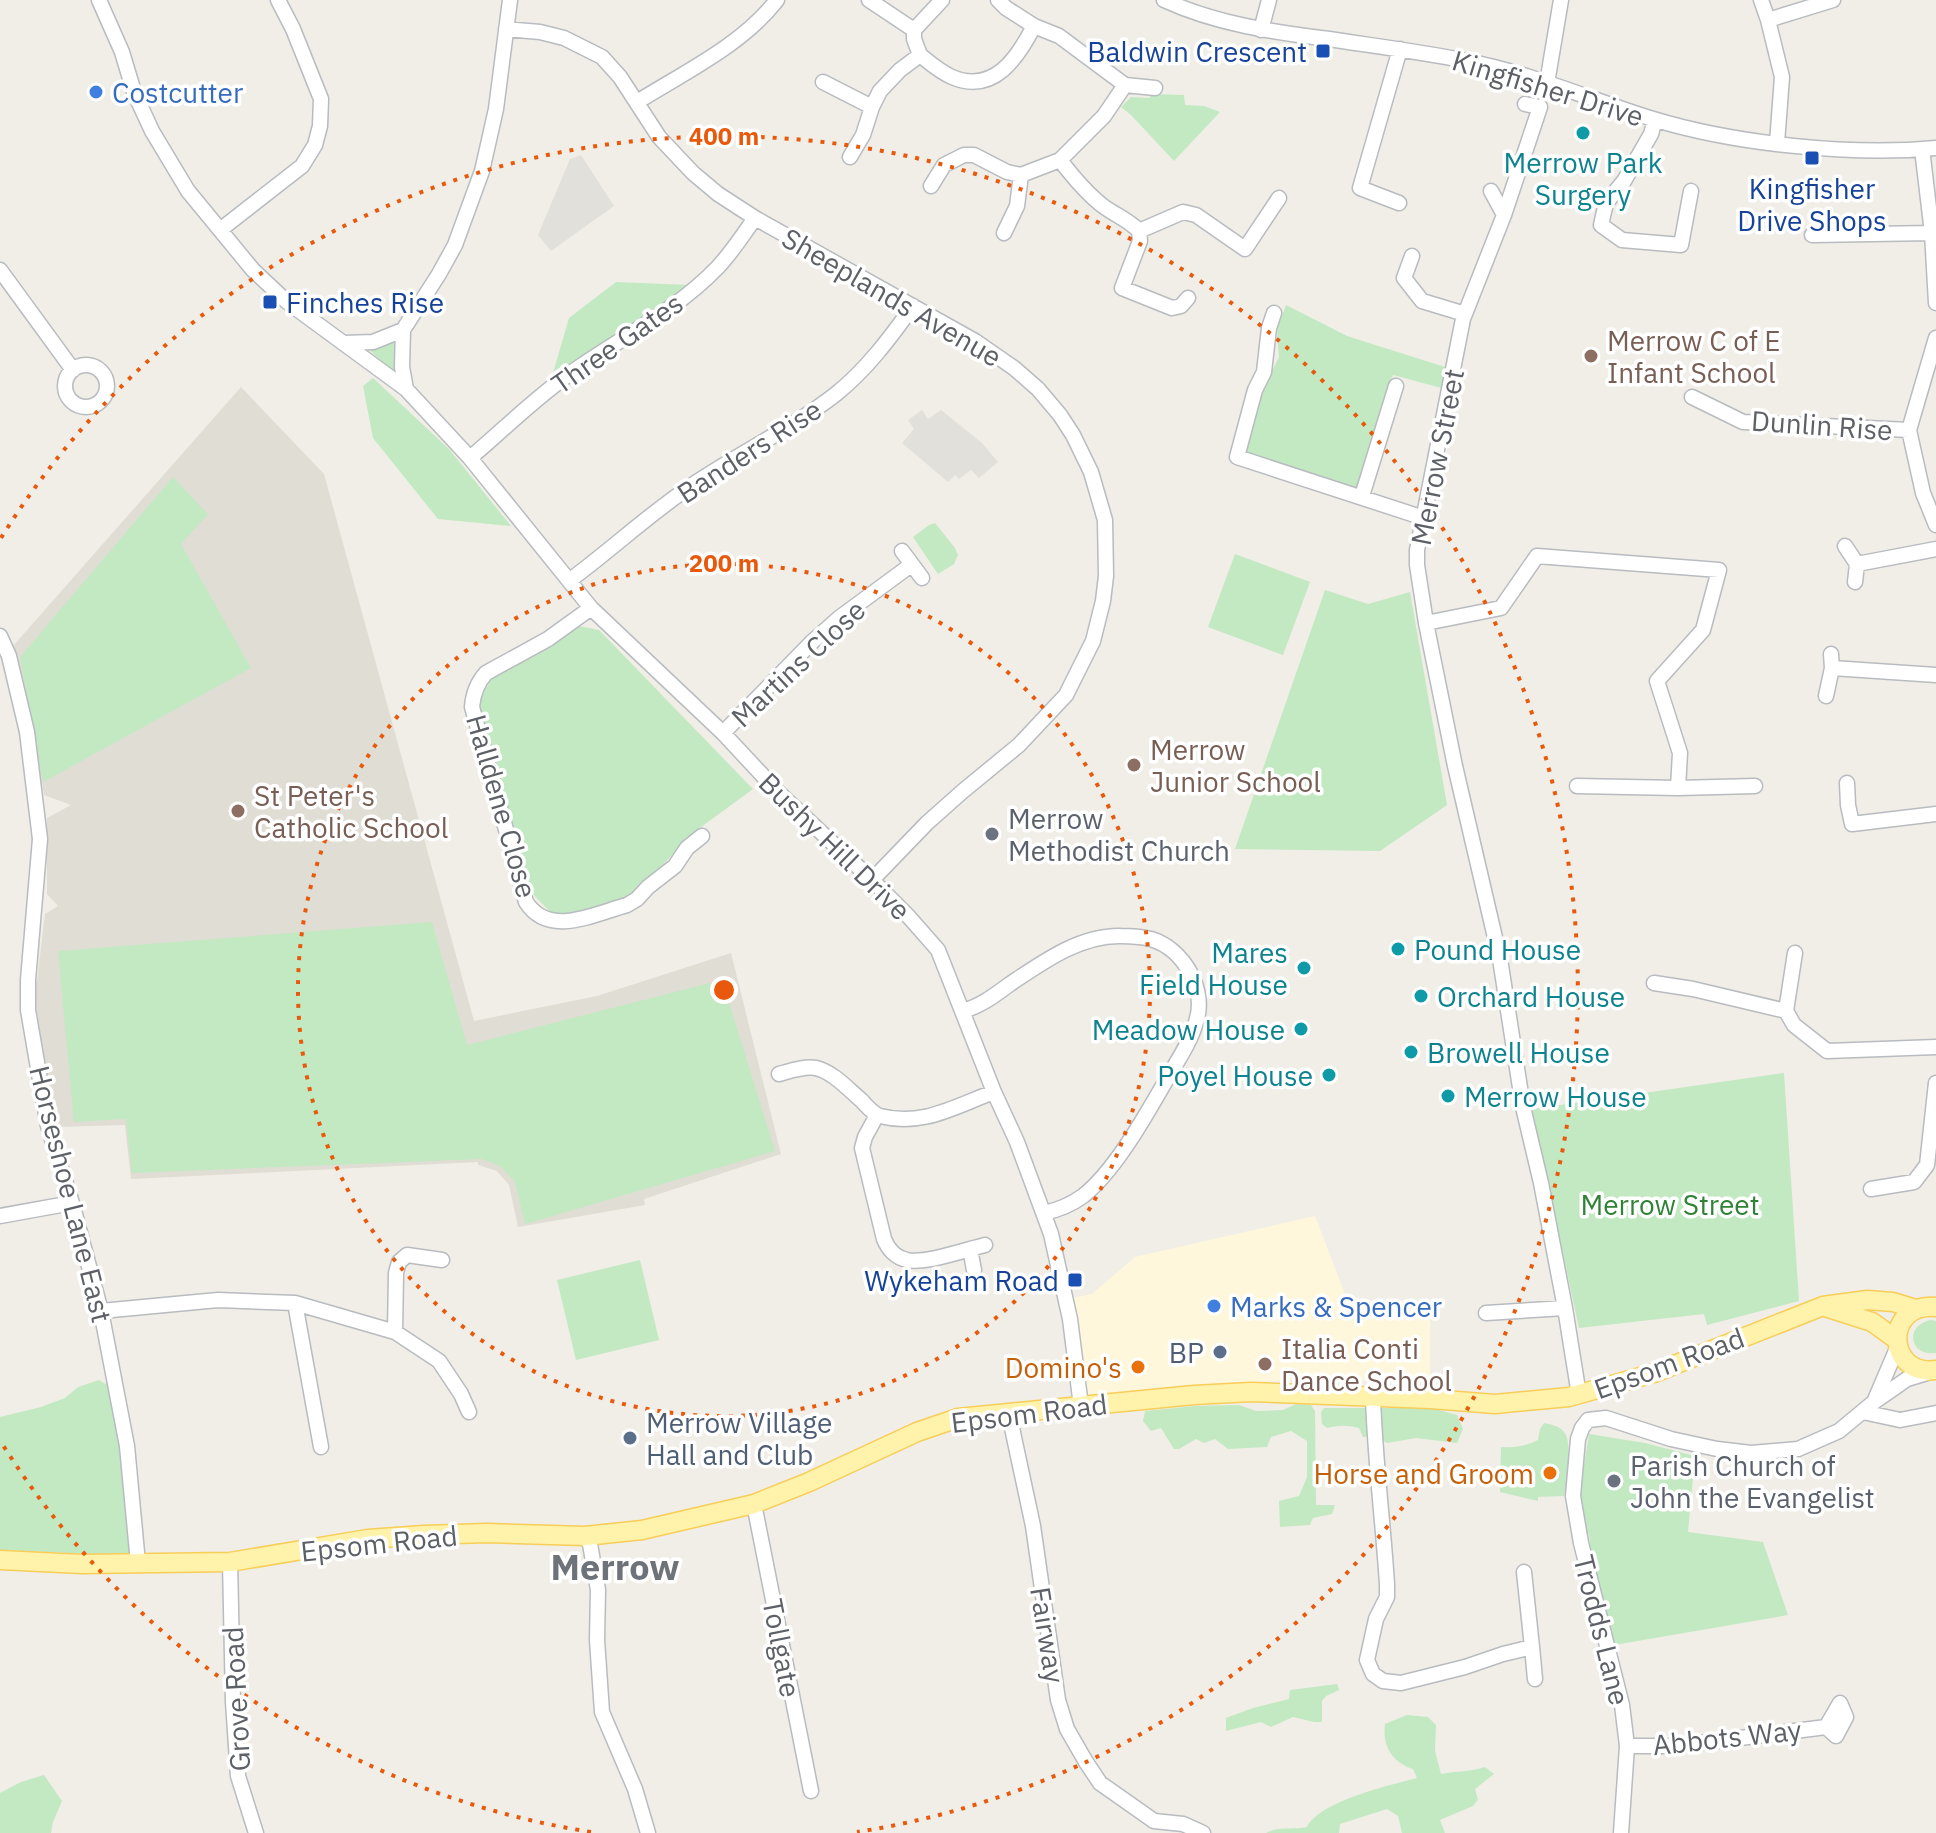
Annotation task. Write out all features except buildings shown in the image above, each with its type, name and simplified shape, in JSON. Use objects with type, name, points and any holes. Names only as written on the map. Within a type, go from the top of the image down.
[{"type":"main road","name":"Epsom Road","points":[[0,1560],[82,1564],[230,1562],[368,1539],[487,1533],[585,1536],[642,1530],[754,1504],[917,1432],[958,1418],[1251,1392],[1495,1404],[1579,1395],[1654,1373],[1823,1306],[1867,1300],[1929,1307]]},
{"type":"main road","points":[[1823,1306],[1872,1322],[1897,1343],[1902,1357],[1910,1365],[1933,1371]]},
{"type":"main road","points":[[1897,1343],[1902,1322],[1929,1307]]},
{"type":"street","name":"Bushy Hill Drive","points":[[99,0],[152,131],[188,191],[253,270],[286,301],[406,389],[470,458],[591,608],[723,733],[779,793],[909,917],[938,950],[1017,1142],[1051,1234],[1067,1299],[1081,1406]]},
{"type":"street","points":[[220,230],[302,166],[315,145],[320,126],[321,99],[278,0]]},
{"type":"street","points":[[406,389],[402,367],[403,330],[455,245],[482,171],[496,109],[510,0]]},
{"type":"street","points":[[637,102],[744,35],[777,0]]},
{"type":"street","points":[[869,0],[914,30]]},
{"type":"street","points":[[942,0],[914,30],[914,39],[920,55],[940,71],[967,82],[997,75],[1011,64],[1034,26]]},
{"type":"street","points":[[998,0],[1034,26],[1059,36],[1125,85],[1155,88]]},
{"type":"street","name":"Kingfisher Drive","points":[[1164,0],[1206,16],[1261,30],[1471,62],[1547,83],[1655,120],[1714,134],[1866,150],[1929,149]]},
{"type":"street","points":[[1261,30],[1269,0]]},
{"type":"street","points":[[1547,83],[1561,0]]},
{"type":"street","points":[[1761,0],[1782,77],[1777,143]]},
{"type":"street","points":[[1768,20],[1833,0]]},
{"type":"street","name":"Sheeplands Avenue","points":[[506,29],[564,38],[602,57],[620,77],[659,137],[718,194],[755,218],[975,341],[1014,368],[1038,389],[1060,415],[1091,472],[1105,520],[1106,576],[1093,641],[1066,695],[1019,745],[927,823],[872,880]]},
{"type":"street","points":[[1399,203],[1360,188],[1400,49]]},
{"type":"street","points":[[850,157],[863,135],[880,91],[920,55]]},
{"type":"street","points":[[823,82],[872,107]]},
{"type":"street","points":[[931,186],[944,165],[964,155],[974,155],[1007,172],[1021,175],[1060,160],[1104,116],[1125,85]]},
{"type":"street","name":"Merrow Street","points":[[1525,104],[1540,107],[1504,215],[1465,314],[1417,550],[1417,565],[1455,766],[1500,959],[1523,1107],[1541,1183],[1579,1395]]},
{"type":"street","points":[[1655,120],[1651,134],[1631,170],[1606,203],[1601,225],[1622,240],[1681,245],[1691,191]]},
{"type":"street","points":[[1929,149],[1936,303]]},
{"type":"street","points":[[1060,160],[1089,195],[1139,231],[1140,241],[1122,288],[1172,308],[1181,306],[1188,298]]},
{"type":"street","points":[[1004,233],[1017,206],[1021,175]]},
{"type":"street","points":[[1491,191],[1504,215]]},
{"type":"street","points":[[1139,231],[1183,212],[1196,215],[1245,249],[1279,198]]},
{"type":"street","name":"Three Gates","points":[[470,458],[520,412],[567,376],[663,314],[717,268],[755,218]]},
{"type":"street","points":[[1812,235],[1932,233]]},
{"type":"street","points":[[1404,278],[1412,256]]},
{"type":"street","points":[[0,270],[73,370]]},
{"type":"street","points":[[1390,271],[1404,278],[1422,301],[1465,314]]},
{"type":"street","name":"Banders Rise","points":[[570,580],[689,487],[838,392],[886,343],[913,306]]},
{"type":"street","points":[[1274,313],[1269,328],[1264,372],[1255,390],[1237,457],[1424,518]]},
{"type":"street","points":[[344,343],[373,342],[403,330]]},
{"type":"street","points":[[1936,338],[1909,430],[1923,493],[1936,525]]},
{"type":"street","points":[[1362,496],[1396,386]]},
{"type":"street","name":"Dunlin Rise","points":[[1692,397],[1743,422],[1909,430]]},
{"type":"street","points":[[1845,546],[1857,564],[1855,582]]},
{"type":"street","points":[[1857,564],[1936,549]]},
{"type":"street","points":[[902,551],[922,578]]},
{"type":"street","points":[[1426,623],[1501,608],[1537,556],[1719,570],[1703,630],[1657,681],[1680,753],[1678,788]]},
{"type":"street","name":"Martins Close","points":[[723,733],[813,641],[911,565]]},
{"type":"street","name":"Halldene Close","points":[[591,608],[548,639],[486,673],[473,697],[472,707],[526,902],[537,915],[560,923],[627,905],[675,866],[687,848],[702,836]]},
{"type":"street","name":"Horseshoe Lane East","points":[[0,636],[9,656],[27,732],[40,839],[28,1010],[48,1126],[101,1311],[127,1446],[138,1563]]},
{"type":"street","points":[[1826,696],[1832,661],[1936,675]]},
{"type":"street","points":[[1847,783],[1852,824],[1936,814]]},
{"type":"street","points":[[1577,786],[1755,786]]},
{"type":"street","points":[[963,1011],[978,1006],[1036,967],[1076,945],[1094,939],[1121,936],[1152,939],[1180,959],[1194,977],[1197,1020],[1175,1065],[1134,1134],[1082,1197],[1044,1213]]},
{"type":"street","points":[[1795,953],[1786,1011],[1794,1025],[1827,1051],[1936,1047]]},
{"type":"street","points":[[1654,983],[1786,1011]]},
{"type":"street","points":[[779,1074],[815,1068],[844,1085],[877,1115],[907,1119],[931,1117],[994,1092]]},
{"type":"street","points":[[1871,1189],[1914,1182],[1927,1165],[1936,1083]]},
{"type":"street","points":[[877,1115],[862,1148],[887,1247],[906,1260],[921,1260],[977,1247],[974,1270]]},
{"type":"street","points":[[0,1216],[72,1203]]},
{"type":"street","points":[[395,1332],[399,1262],[407,1255],[442,1260]]},
{"type":"street","points":[[101,1311],[218,1300],[295,1303],[395,1332],[439,1361],[469,1412]]},
{"type":"street","points":[[295,1303],[321,1447]]},
{"type":"street","points":[[1486,1313],[1565,1308]]},
{"type":"street","points":[[1897,1343],[1868,1407],[1900,1420],[1936,1413]]},
{"type":"street","name":"Epsom Road","points":[[1582,1428],[1588,1420],[1606,1418],[1671,1439],[1717,1449],[1751,1453],[1798,1449],[1839,1431],[1907,1379],[1933,1371]]},
{"type":"street","points":[[1373,1398],[1387,1584],[1387,1597],[1376,1619],[1367,1660],[1373,1674],[1383,1681],[1401,1683],[1532,1647]]},
{"type":"street","name":"Fairway","points":[[1009,1414],[1033,1526],[1058,1700],[1067,1729],[1100,1783],[1151,1827],[1183,1824],[1203,1833]]},
{"type":"street","name":"Trodds Lane","points":[[1582,1428],[1578,1439],[1573,1496],[1581,1543],[1622,1705],[1627,1746],[1621,1833]]},
{"type":"street","name":"Tollgate","points":[[754,1504],[811,1791]]},
{"type":"street","points":[[585,1536],[590,1544],[598,1590],[597,1640],[602,1712],[635,1789],[648,1833]]},
{"type":"street","name":"Grove Road","points":[[230,1562],[238,1776],[256,1833]]},
{"type":"street","points":[[1524,1572],[1535,1679]]},
{"type":"street","name":"Abbots Way","points":[[1627,1746],[1677,1746],[1826,1727]]},
{"type":"shaded area","points":[[581,155],[614,206],[551,251],[538,235],[570,159]]},
{"type":"shaded area","name":"St Peter's Catholic School","points":[[241,387],[324,474],[474,1021],[597,996],[731,953],[781,1154],[644,1199],[645,1205],[518,1227],[509,1185],[497,1171],[478,1165],[478,1162],[131,1179],[125,1125],[57,1127],[40,1042],[34,982],[37,981],[45,914],[58,906],[47,894],[47,818],[71,805],[44,795],[28,704],[13,646]]},
{"type":"shaded area","points":[[922,410],[928,419],[941,410],[982,443],[998,462],[979,478],[971,470],[959,479],[955,475],[948,482],[902,443],[914,429],[908,420]]},
{"type":"shaded area","points":[[1315,1216],[1350,1307],[1430,1304],[1430,1383],[1316,1379],[1228,1383],[1251,1392],[1081,1406],[1067,1299],[1092,1294],[1135,1257]]},
{"type":"green space","points":[[1152,94],[1184,95],[1185,105],[1204,106],[1220,112],[1174,161],[1121,107],[1131,97],[1149,98]]},
{"type":"green space","points":[[616,282],[689,285],[551,380],[569,318]]},
{"type":"green space","points":[[1286,305],[1347,336],[1448,368],[1445,389],[1393,375],[1357,490],[1245,454],[1261,393],[1279,357],[1277,329]]},
{"type":"green space","points":[[394,341],[395,373],[367,348]]},
{"type":"green space","points":[[373,378],[449,449],[511,526],[438,519],[373,438],[363,386]]},
{"type":"green space","points":[[173,477],[208,514],[181,544],[251,668],[43,782],[20,657]]},
{"type":"green space","points":[[935,523],[958,555],[954,564],[938,574],[913,537]]},
{"type":"green space","points":[[1235,554],[1310,582],[1283,655],[1208,627]]},
{"type":"green space","points":[[1325,590],[1368,604],[1410,592],[1447,805],[1380,851],[1235,849]]},
{"type":"green space","points":[[579,626],[599,630],[753,789],[693,833],[632,897],[555,917],[530,891],[481,710],[481,696],[494,676]]},
{"type":"green space","points":[[432,922],[467,1045],[722,980],[775,1151],[525,1224],[515,1182],[500,1166],[482,1159],[132,1173],[126,1119],[74,1122],[58,951]]},
{"type":"green space","name":"Merrow Street","points":[[1784,1073],[1799,1301],[1707,1325],[1704,1314],[1579,1328],[1532,1109]]},
{"type":"green space","points":[[640,1260],[659,1340],[576,1360],[557,1280]]},
{"type":"green space","points":[[1931,1320],[1936,1321],[1936,1353],[1920,1350],[1913,1340],[1917,1328]]},
{"type":"green space","points":[[99,1380],[116,1390],[137,1556],[0,1550],[0,1417],[41,1407],[65,1398],[78,1387]]},
{"type":"green space","points":[[1296,1404],[1311,1405],[1315,1411],[1316,1505],[1335,1505],[1332,1514],[1313,1518],[1310,1525],[1280,1527],[1279,1501],[1299,1496],[1307,1477],[1307,1441],[1291,1431],[1271,1437],[1267,1447],[1228,1449],[1215,1439],[1204,1443],[1196,1439],[1174,1449],[1161,1428],[1151,1431],[1143,1421],[1145,1411],[1239,1405],[1256,1411],[1283,1410]]},
{"type":"green space","points":[[1324,1408],[1432,1408],[1457,1415],[1463,1429],[1457,1443],[1416,1438],[1387,1443],[1376,1436],[1363,1437],[1359,1428],[1327,1428],[1322,1424],[1321,1412]]},
{"type":"green space","points":[[1544,1423],[1563,1431],[1568,1441],[1564,1496],[1538,1497],[1538,1501],[1500,1492],[1501,1447],[1521,1446],[1538,1440]]},
{"type":"green space","points":[[1589,1434],[1645,1443],[1695,1456],[1688,1532],[1763,1542],[1788,1615],[1614,1645],[1591,1559],[1589,1534],[1584,1530],[1579,1496]]},
{"type":"green space","points":[[1337,1684],[1339,1690],[1322,1701],[1322,1722],[1293,1717],[1271,1727],[1261,1722],[1226,1731],[1226,1718],[1289,1699],[1290,1690]]},
{"type":"green space","points":[[1407,1715],[1428,1717],[1436,1725],[1435,1751],[1441,1774],[1485,1767],[1494,1774],[1475,1789],[1478,1800],[1473,1806],[1440,1820],[1445,1833],[1402,1833],[1398,1816],[1387,1809],[1340,1824],[1339,1833],[1266,1833],[1307,1827],[1314,1818],[1340,1802],[1417,1778],[1413,1769],[1394,1757],[1385,1739],[1385,1724]]},
{"type":"green space","points":[[44,1775],[62,1801],[51,1833],[0,1833],[0,1793]]},
{"type":"place","name":"Baldwin Crescent","points":[[1323,51]]},
{"type":"place","name":"Costcutter","points":[[96,92]]},
{"type":"place","name":"Merrow Park Surgery","points":[[1583,133]]},
{"type":"place","name":"Kingfisher Drive Shops","points":[[1812,158]]},
{"type":"place","name":"Finches Rise","points":[[270,302]]},
{"type":"place","name":"Merrow C of E Infant School","points":[[1591,356]]},
{"type":"place","name":"Merrow Junior School","points":[[1134,765]]},
{"type":"place","name":"St Peter's Catholic School","points":[[238,811]]},
{"type":"place","name":"Merrow Methodist Church","points":[[992,834]]},
{"type":"place","name":"Pound House","points":[[1398,949]]},
{"type":"place","name":"Mares Field House","points":[[1304,968]]},
{"type":"place","name":"Orchard House","points":[[1421,996]]},
{"type":"place","name":"Meadow House","points":[[1301,1029]]},
{"type":"place","name":"Browell House","points":[[1411,1052]]},
{"type":"place","name":"Poyel House","points":[[1329,1075]]},
{"type":"place","name":"Merrow House","points":[[1448,1096]]},
{"type":"place","name":"Wykeham Road","points":[[1075,1280]]},
{"type":"place","name":"Marks & Spencer","points":[[1214,1306]]},
{"type":"place","name":"BP","points":[[1220,1352]]},
{"type":"place","name":"Italia Conti Dance School","points":[[1265,1364]]},
{"type":"place","name":"Domino's","points":[[1138,1367]]},
{"type":"place","name":"Merrow Village Hall and Club","points":[[630,1438]]},
{"type":"place","name":"Horse and Groom","points":[[1550,1473]]},
{"type":"place","name":"Parish Church of John the Evangelist","points":[[1614,1481]]},
{"type":"district","name":"Merrow","points":[[615,1566]]}]
